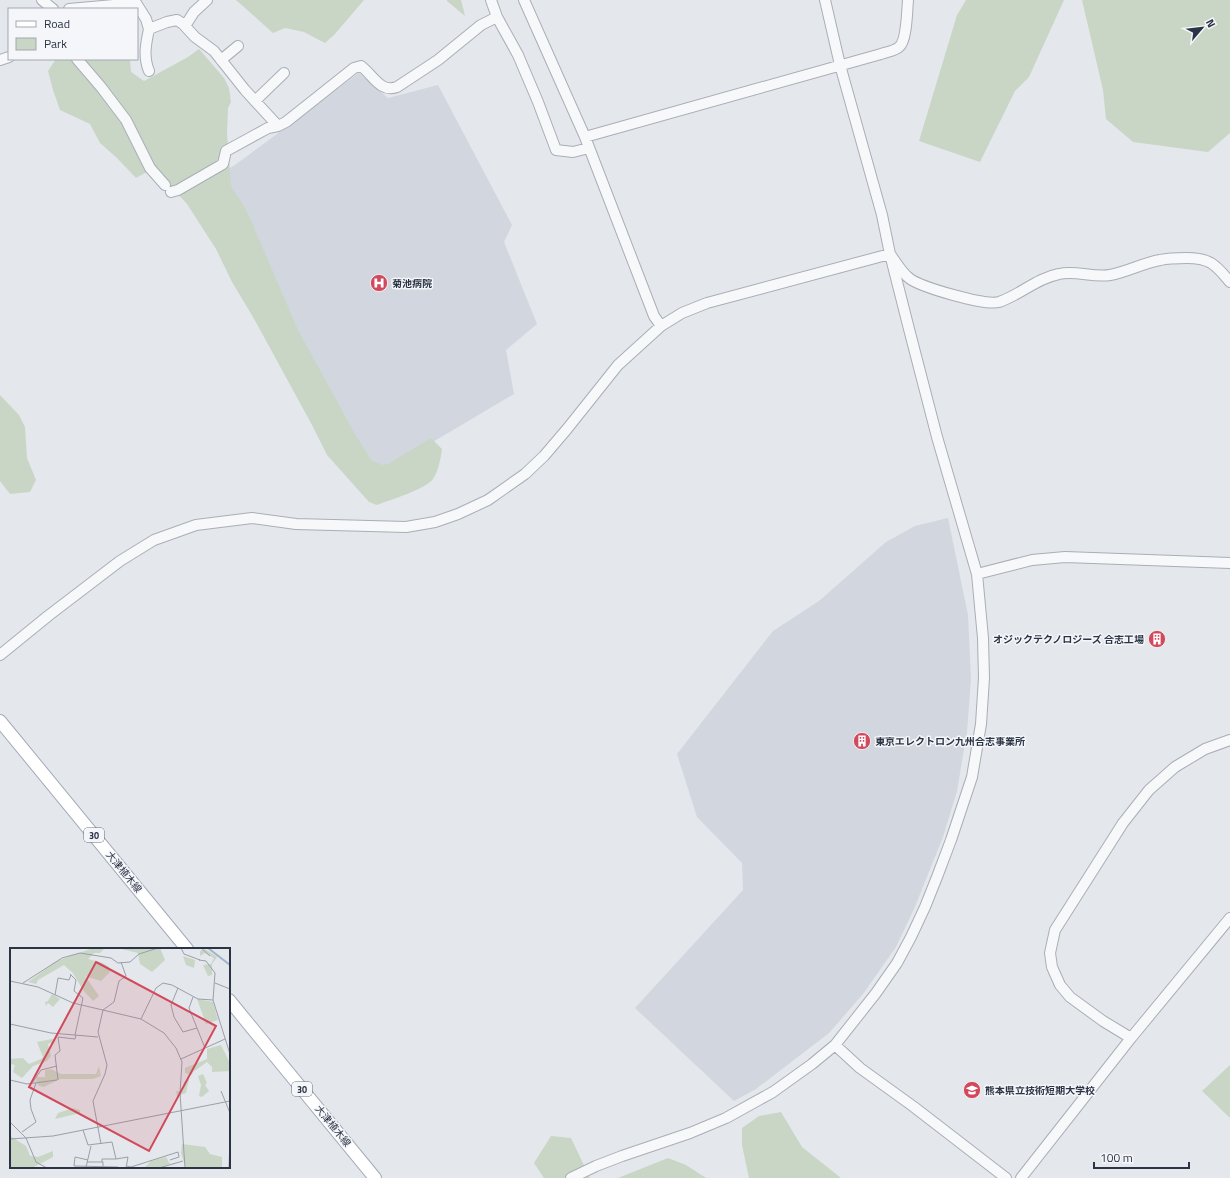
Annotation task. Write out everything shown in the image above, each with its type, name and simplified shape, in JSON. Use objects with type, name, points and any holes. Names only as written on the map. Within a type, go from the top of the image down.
[{"type":"main road","name":"大津植木線","points":[[0,721],[186,948]]},
{"type":"main road","name":"大津植木線","points":[[230,1001],[375,1178]]},
{"type":"street","points":[[42,0],[52,8]]},
{"type":"street","points":[[186,26],[194,12],[207,0]]},
{"type":"street","points":[[491,0],[497,17],[518,55],[556,150],[573,152],[589,148]]},
{"type":"street","points":[[524,0],[585,138],[654,316],[661,326]]},
{"type":"street","points":[[571,1178],[616,1158],[690,1133],[726,1118],[773,1092],[812,1064],[835,1045],[876,993],[897,963],[911,937],[938,877],[972,777],[981,724],[984,678],[983,638],[977,574],[935,429],[890,254],[880,208],[840,65],[825,0]]},
{"type":"street","points":[[585,138],[899,48],[905,31],[908,0]]},
{"type":"street","points":[[80,8],[136,3],[146,19],[149,29],[145,49],[146,65],[149,71]]},
{"type":"street","points":[[78,60],[126,120],[150,168],[168,188],[178,190],[223,164],[226,151],[268,128],[278,126],[286,122],[354,68],[361,66],[383,88],[391,90],[438,60],[481,25],[497,17]]},
{"type":"street","points":[[149,29],[167,22],[178,20],[186,26],[195,37],[223,58],[255,101],[278,126]]},
{"type":"street","points":[[219,46],[223,58]]},
{"type":"street","points":[[223,58],[238,46]]},
{"type":"street","points":[[255,101],[284,73]]},
{"type":"street","points":[[890,254],[909,278],[950,294],[994,303],[1009,297],[1041,279],[1060,273],[1102,276],[1112,275],[1160,260],[1175,258],[1197,258],[1210,262],[1221,271],[1230,282]]},
{"type":"street","points":[[0,655],[120,561],[154,540],[196,525],[252,518],[296,524],[406,527],[435,522],[458,514],[482,502],[524,474],[544,456],[618,365],[661,326],[682,313],[707,303],[890,254]]},
{"type":"street","points":[[977,574],[1032,560],[1065,557],[1230,563]]},
{"type":"street","points":[[1131,1038],[1103,1021],[1070,997],[1060,985],[1052,967],[1050,953],[1055,930],[1123,824],[1149,790],[1174,767],[1205,749],[1230,740]]},
{"type":"street","points":[[1021,1178],[1131,1038],[1230,918]]},
{"type":"street","points":[[835,1045],[860,1068],[914,1107],[1006,1178]]},
{"type":"shaded area","name":"菊池病院","points":[[359,73],[388,98],[438,85],[512,225],[504,242],[537,324],[506,350],[514,394],[357,487],[184,193],[235,165]]},
{"type":"shaded area","points":[[948,518],[968,615],[971,679],[967,732],[957,791],[943,837],[914,909],[896,947],[863,994],[829,1033],[756,1089],[734,1101],[635,1008],[743,890],[742,863],[697,817],[677,754],[773,631],[819,601],[886,542],[915,526]]},
{"type":"green space","points":[[236,0],[364,0],[334,35],[325,43],[304,32],[285,28],[273,33]]},
{"type":"green space","points":[[461,0],[465,16],[447,1]]},
{"type":"green space","points":[[966,0],[1064,0],[1029,77],[1015,91],[980,162],[919,141],[957,15]]},
{"type":"green space","points":[[1082,0],[1230,0],[1230,133],[1208,152],[1133,142],[1106,119],[1103,90]]},
{"type":"green space","points":[[199,49],[224,78],[229,88],[231,102],[228,108],[227,133],[231,186],[249,216],[298,330],[355,434],[372,461],[383,465],[388,464],[431,438],[442,449],[435,476],[423,487],[377,505],[369,502],[327,455],[253,317],[232,282],[216,249],[187,204],[154,168],[136,178],[100,143],[90,124],[60,110],[48,71],[55,60],[130,60],[131,72],[144,81],[188,57]]},
{"type":"green space","points":[[0,395],[19,415],[25,427],[27,458],[36,480],[30,492],[10,494],[0,481]]},
{"type":"green space","points":[[1230,1065],[1230,1118],[1202,1091]]},
{"type":"green space","points":[[781,1112],[802,1147],[841,1178],[749,1178],[742,1145],[742,1128],[759,1116]]},
{"type":"green space","points":[[551,1136],[571,1138],[590,1178],[544,1178],[534,1163]]},
{"type":"green space","points":[[668,1158],[686,1165],[706,1178],[618,1178]]},
{"type":"place","name":"菊池病院","points":[[379,283]]},
{"type":"place","name":"オジックテクノロジーズ 合志工場","points":[[1157,639]]},
{"type":"place","name":"東京エレクトロン九州合志事業所","points":[[862,741]]},
{"type":"place","name":"熊本県立技術短期大学校","points":[[972,1090]]}]
